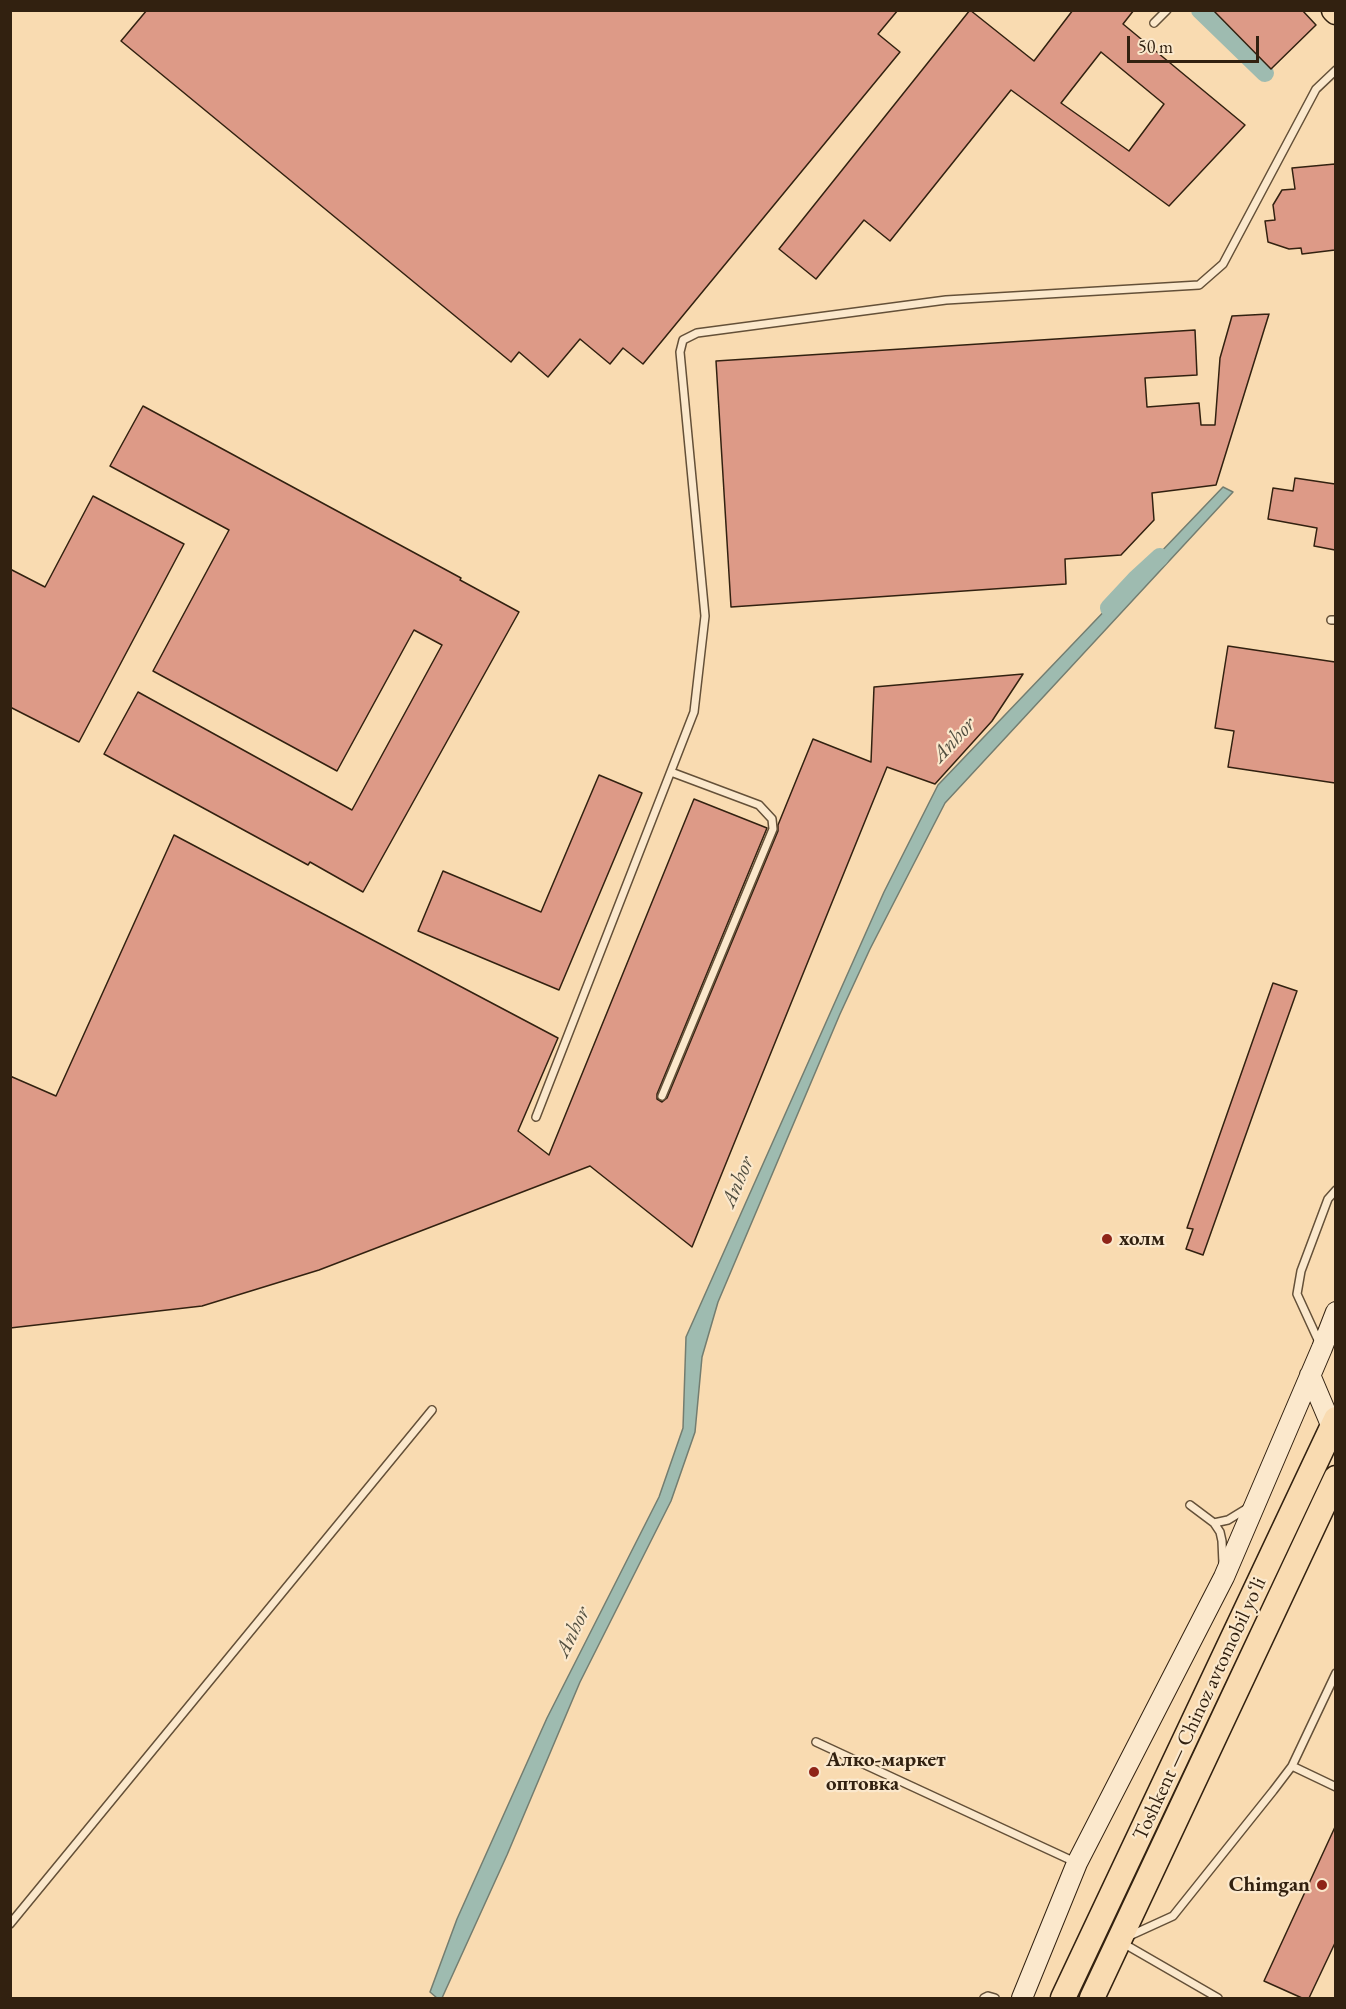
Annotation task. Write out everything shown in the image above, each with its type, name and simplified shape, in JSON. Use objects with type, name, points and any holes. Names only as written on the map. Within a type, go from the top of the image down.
[{"type":"highway","name":"Toshkent — Chinoz avtomobil yoʻli","points":[[1063,1998],[1334,1423]]},
{"type":"highway","name":"Toshkent — Chinoz avtomobil yoʻli","points":[[1092,1998],[1335,1478]]},
{"type":"street","points":[[1022,1998],[1077,1863],[1224,1577],[1322,1348],[1335,1312]]},
{"type":"street","points":[[1310,1375],[1334,1423]]},
{"type":"lane","points":[[1154,23],[1167,10]]},
{"type":"lane","points":[[536,1117],[694,712],[705,616],[680,352],[683,340],[697,333],[946,300],[1199,285],[1223,264],[1316,89],[1335,70]]},
{"type":"lane","points":[[662,1096],[773,828],[772,819],[759,805],[671,772]]},
{"type":"lane","points":[[1322,1348],[1297,1294],[1302,1270],[1328,1199],[1335,1190]]},
{"type":"lane","points":[[10,1924],[432,1410]]},
{"type":"lane","points":[[1214,1523],[1240,1513],[1255,1501]]},
{"type":"lane","points":[[1190,1504],[1214,1523],[1220,1532],[1224,1577]]},
{"type":"lane","points":[[1119,1941],[1173,1917],[1292,1767],[1335,1673]]},
{"type":"lane","points":[[816,1742],[1077,1863]]},
{"type":"lane","points":[[1292,1767],[1335,1788]]},
{"type":"lane","points":[[1119,1941],[1218,1998]]},
{"type":"lane","points":[[984,1998],[988,1996],[995,1998]]},
{"type":"shaded area","points":[[1223,487],[1233,492],[945,803],[870,949],[840,1014],[718,1302],[702,1357],[695,1432],[671,1501],[580,1682],[507,1855],[442,1998],[437,1998],[430,1992],[457,1919],[547,1718],[659,1497],[683,1428],[686,1337],[884,892],[938,785]]},
{"type":"building","points":[[147,10],[898,10],[878,34],[900,52],[643,364],[623,348],[610,364],[580,339],[548,377],[519,352],[511,362],[121,41]]},
{"type":"building","points":[[970,10],[1034,61],[1073,10],[1134,10],[1123,24],[1245,125],[1169,206],[1011,90],[890,241],[864,220],[816,279],[779,249]],"holes":[[[1101,52],[1164,104],[1129,151],[1061,103]]]},
{"type":"building","points":[[1213,10],[1302,10],[1316,25],[1271,69]]},
{"type":"building","points":[[1335,164],[1335,250],[1302,254],[1301,248],[1289,249],[1268,242],[1265,221],[1275,220],[1273,205],[1282,190],[1295,189],[1292,168]]},
{"type":"building","points":[[1269,314],[1216,485],[1152,493],[1154,520],[1121,555],[1065,559],[1066,584],[731,607],[716,361],[1195,330],[1197,375],[1145,378],[1147,407],[1199,403],[1201,425],[1215,425],[1220,358],[1232,316]]},
{"type":"building","points":[[143,406],[461,578],[460,580],[519,612],[363,892],[310,862],[308,865],[104,754],[138,692],[352,810],[442,645],[414,630],[337,771],[153,671],[229,530],[110,466]]},
{"type":"building","points":[[1295,478],[1335,484],[1335,550],[1314,546],[1317,528],[1268,519],[1273,488],[1293,491]]},
{"type":"building","points":[[93,496],[184,544],[79,742],[10,707],[10,569],[45,587]]},
{"type":"building","points":[[1228,646],[1335,662],[1335,783],[1228,767],[1234,731],[1215,728]]},
{"type":"building","points":[[1023,674],[992,721],[935,784],[887,767],[692,1247],[590,1166],[319,1270],[202,1306],[10,1328],[10,1076],[56,1096],[174,835],[558,1038],[518,1131],[549,1155],[694,799],[767,828],[657,1094],[657,1099],[662,1102],[667,1098],[778,831],[778,825],[813,739],[871,762],[874,687]]},
{"type":"building","points":[[599,775],[642,793],[559,990],[418,931],[443,871],[541,912]]},
{"type":"building","points":[[1273,983],[1297,991],[1203,1255],[1186,1249],[1193,1229],[1187,1228]]},
{"type":"building","name":"Chimgan","points":[[1335,1827],[1335,1943],[1309,1998],[1302,1998],[1264,1981]]},
{"type":"waterway","name":"Anhor","points":[[1200,10],[1265,73]]},
{"type":"waterway","name":"Anhor","points":[[1109,608],[1160,557]]},
{"type":"place","name":"холм","points":[[1107,1239]]},
{"type":"place","name":"Алко-маркет оптовка","points":[[814,1772]]},
{"type":"place","name":"Chimgan","points":[[1322,1885]]}]
